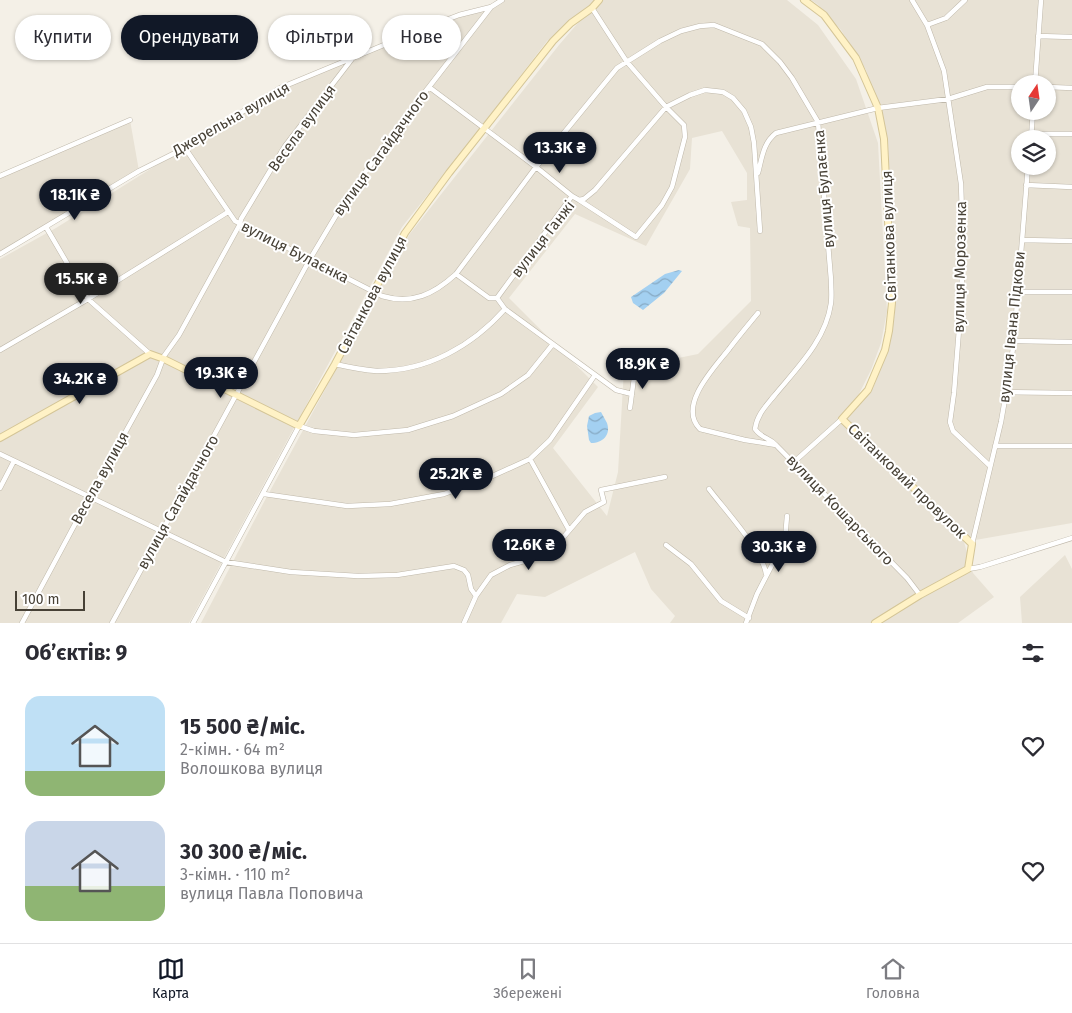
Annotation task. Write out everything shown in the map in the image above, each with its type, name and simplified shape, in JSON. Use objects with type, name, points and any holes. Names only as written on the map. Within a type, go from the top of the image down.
[{"type":"street","name":"Джерельна вулиця","points":[[372,48],[459,15],[491,7],[502,0]]},
{"type":"street","name":"Світанкова вулиця","points":[[194,622],[405,232],[553,41],[599,0]]},
{"type":"street","name":"Світанкова вулиця","points":[[794,462],[842,419],[868,390],[885,350],[892,303],[884,139],[878,108],[856,58],[824,16],[804,0]]},
{"type":"street","name":"вулиця Морозенка","points":[[912,0],[927,25],[944,71],[961,184],[963,244],[961,304],[950,422],[953,431],[989,465]]},
{"type":"street","points":[[927,25],[946,18],[965,0]]},
{"type":"street","points":[[1036,75],[1041,0]]},
{"type":"street","name":"вулиця Сагайдачного","points":[[112,623],[310,259],[347,197],[491,7]]},
{"type":"street","points":[[579,200],[636,237],[662,205],[672,187],[685,137],[684,125],[627,62],[592,8]]},
{"type":"street","name":"вулиця Булаєнка","points":[[185,148],[235,221],[374,292],[391,298],[419,298],[441,287],[456,274],[536,167],[617,68],[660,41],[682,31],[700,26],[714,25],[762,44],[780,62],[792,78],[818,122],[832,301],[828,316],[812,351],[790,375],[756,419],[755,429],[760,436],[776,444]]},
{"type":"street","points":[[1038,36],[1072,37]]},
{"type":"street","name":"Джерельна вулиця","points":[[0,254],[139,171],[185,148],[280,88],[344,60]]},
{"type":"street","name":"Весела вулиця","points":[[22,623],[164,359],[240,224],[241,219],[285,146],[351,60]]},
{"type":"street","points":[[429,87],[572,196]]},
{"type":"street","points":[[756,177],[769,138],[776,133],[878,108],[948,99],[987,87],[1011,87]]},
{"type":"street","points":[[1056,87],[1072,88]]},
{"type":"street","name":"вулиця Ганжі","points":[[497,298],[572,196],[579,200],[584,199],[595,190],[666,107],[705,90],[723,92],[733,98],[744,111],[751,127],[754,143],[760,231]]},
{"type":"street","points":[[0,176],[130,120]]},
{"type":"street","points":[[1056,135],[1072,134]]},
{"type":"street","name":"вулиця Івана Підкови","points":[[972,544],[985,493],[989,465],[995,446],[1014,341],[1027,175]]},
{"type":"street","points":[[1026,185],[1072,187]]},
{"type":"street","points":[[0,350],[88,299],[228,212]]},
{"type":"street","points":[[46,227],[88,299],[150,354],[164,359],[299,426],[314,431],[354,435],[408,430],[453,416],[501,394],[528,375],[553,344]]},
{"type":"street","points":[[1022,240],[1072,241]]},
{"type":"street","points":[[456,274],[488,298],[497,298],[505,309],[616,390],[632,394]]},
{"type":"street","points":[[1018,292],[1072,292]]},
{"type":"street","points":[[335,364],[375,371],[413,367],[455,351],[491,324],[505,309]]},
{"type":"street","name":"вулиця Кошарського","points":[[758,313],[703,381],[696,395],[693,414],[694,421],[700,430],[745,440],[776,444],[906,578],[920,595]]},
{"type":"street","points":[[1014,341],[1072,342]]},
{"type":"street","points":[[0,438],[150,354]]},
{"type":"street","points":[[630,408],[635,370]]},
{"type":"street","points":[[264,494],[348,506],[390,504],[444,494],[530,459],[550,440],[595,375]]},
{"type":"street","points":[[1006,392],[1072,393]]},
{"type":"street","name":"Світанковий провулок","points":[[842,419],[972,544]]},
{"type":"street","points":[[995,446],[1072,446]]},
{"type":"street","points":[[0,454],[226,562],[291,572],[358,576],[396,574],[454,566],[464,570],[468,575],[471,590],[476,596]]},
{"type":"street","points":[[530,459],[569,530]]},
{"type":"street","points":[[0,488],[14,461]]},
{"type":"street","points":[[464,623],[476,596],[491,575],[510,565],[545,555],[585,512],[604,502],[601,490],[665,477]]},
{"type":"street","points":[[709,489],[748,538],[766,570],[766,576]]},
{"type":"street","points":[[666,546],[691,564],[722,601],[747,620],[766,576],[785,540],[787,516]]},
{"type":"street","points":[[875,623],[920,595],[968,569],[980,567],[1072,538]]},
{"type":"street","points":[[968,569],[972,544]]},
{"type":"shaded area","points":[[502,0],[787,0],[818,25],[856,79],[878,143],[887,311],[881,343],[871,370],[847,418],[873,388],[890,344],[895,311],[888,139],[866,70],[841,30],[811,0],[1072,0],[1072,523],[964,542],[973,573],[994,597],[958,623],[670,623],[675,616],[651,589],[635,552],[545,597],[517,594],[501,623],[201,623],[264,502],[409,235],[559,45],[589,10],[547,41],[402,227],[189,623],[0,623],[0,259],[56,228],[280,88],[348,60],[372,60],[372,50],[382,46],[382,60],[461,60],[461,17],[491,7]],"holes":[[[722,131],[747,173],[747,200],[731,202],[738,226],[750,228],[751,301],[698,354],[624,369],[618,472],[607,516],[553,448],[598,387],[509,298],[575,214],[646,246],[690,169],[692,138]]]},
{"type":"shaded area","points":[[130,120],[139,171],[0,254],[0,176]]},
{"type":"shaded area","points":[[1065,555],[1072,569],[1072,623],[1022,623],[1020,597]]},
{"type":"water","points":[[679,270],[682,271],[664,293],[643,310],[633,303],[631,297],[665,274]]},
{"type":"water","points":[[601,412],[607,423],[607,435],[599,442],[591,443],[587,426],[589,416]]}]
